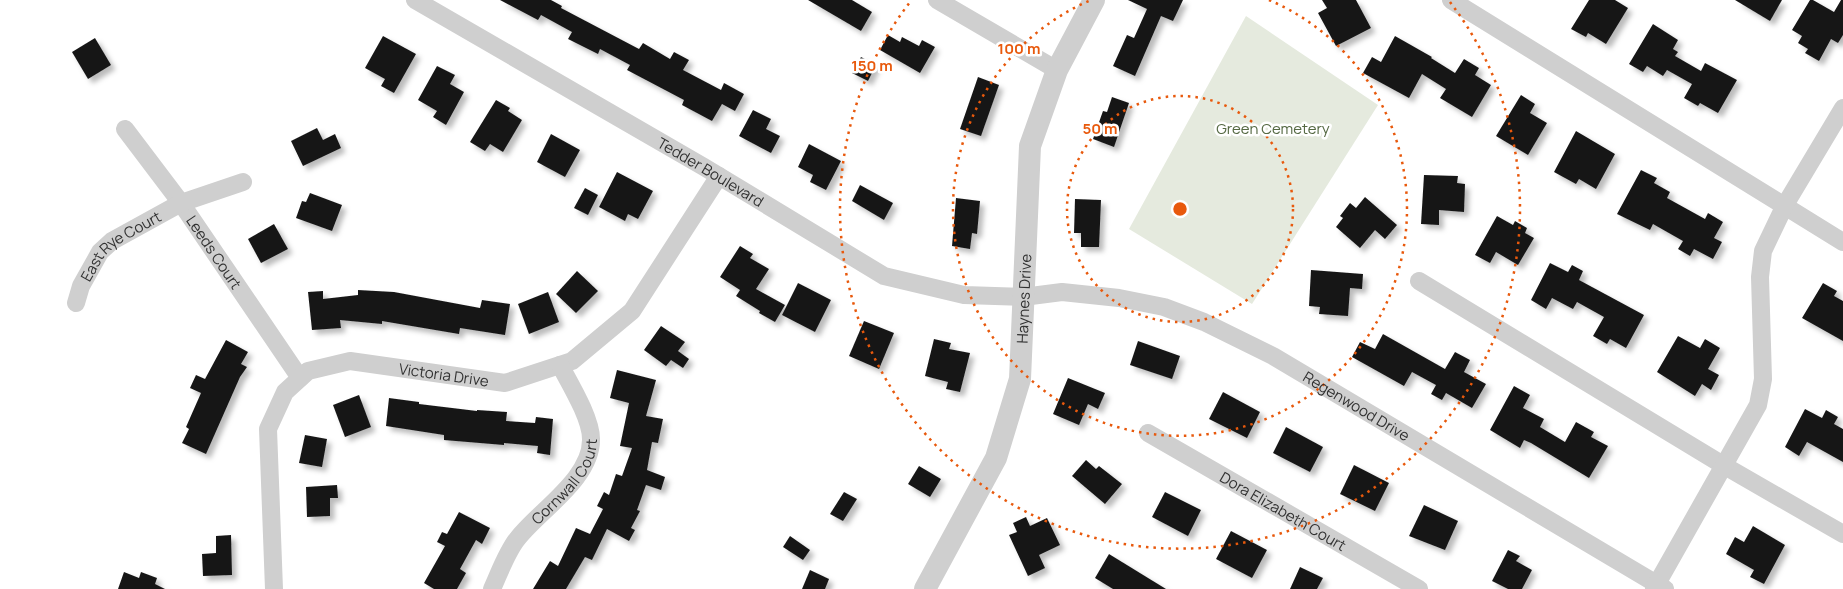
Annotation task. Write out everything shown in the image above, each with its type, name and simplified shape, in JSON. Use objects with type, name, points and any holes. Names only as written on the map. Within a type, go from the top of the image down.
[{"type":"street","name":"Tedder Boulevard","points":[[415,0],[719,176],[884,276],[964,295],[1023,297]]},
{"type":"street","points":[[937,0],[1057,70]]},
{"type":"street","name":"Haynes Drive","points":[[924,589],[996,458],[1020,379],[1030,146],[1057,70],[1094,0]]},
{"type":"street","points":[[1451,0],[1843,242]]},
{"type":"street","points":[[1659,587],[1723,465],[1758,404],[1763,379],[1760,277],[1763,251],[1785,205],[1843,108]]},
{"type":"street","name":"Leeds Court","points":[[125,130],[181,203],[300,378]]},
{"type":"street","name":"Victoria Drive","points":[[274,589],[268,429],[285,392],[300,378],[308,371],[350,361],[505,383],[572,361],[632,311],[719,176]]},
{"type":"street","name":"East Rye Court","points":[[76,303],[81,286],[100,252],[112,241],[181,203],[243,182]]},
{"type":"street","points":[[1419,281],[1723,465],[1843,534]]},
{"type":"street","name":"Regenwood Drive","points":[[1023,297],[1062,292],[1119,298],[1164,307],[1204,322],[1273,356],[1659,587]]},
{"type":"street","name":"Cornwall Court","points":[[492,589],[517,539],[568,487],[585,463],[590,447],[591,437],[582,408],[560,366]]},
{"type":"street","name":"Dora Elizabeth Court","points":[[1148,433],[1419,589]]},
{"type":"green space","name":"Green Cemetery","points":[[1246,16],[1378,105],[1252,304],[1129,229]]},
{"type":"building","points":[[500,0],[551,0],[562,6],[561,8],[639,49],[643,43],[670,59],[674,52],[689,60],[683,70],[721,90],[724,83],[744,94],[735,111],[722,104],[712,121],[682,105],[684,100],[627,70],[630,65],[600,49],[598,54],[568,39],[572,32],[541,15],[538,20]]},
{"type":"building","points":[[808,0],[852,0],[872,12],[861,31]]},
{"type":"building","points":[[1128,0],[1183,0],[1173,21],[1161,16],[1135,76],[1113,66],[1127,35],[1134,38],[1147,9]]},
{"type":"building","points":[[1322,0],[1356,0],[1371,28],[1336,46],[1318,13],[1327,8]]},
{"type":"building","points":[[1589,0],[1615,0],[1628,8],[1606,44],[1588,33],[1586,37],[1571,29]]},
{"type":"building","points":[[1735,0],[1782,0],[1770,21]]},
{"type":"building","points":[[1810,0],[1834,12],[1841,0],[1843,0],[1843,35],[1838,43],[1831,39],[1819,61],[1805,53],[1808,49],[1798,43],[1802,36],[1792,30]]},
{"type":"building","points":[[1653,24],[1678,40],[1673,49],[1678,52],[1675,56],[1701,71],[1705,63],[1737,80],[1718,113],[1700,103],[1698,106],[1684,98],[1692,84],[1667,70],[1663,76],[1647,66],[1643,72],[1629,64]]},
{"type":"building","points":[[888,35],[900,42],[902,37],[919,46],[922,40],[935,47],[920,73],[880,50]]},
{"type":"building","points":[[383,36],[416,54],[394,93],[381,86],[385,79],[365,68]]},
{"type":"building","points":[[1395,36],[1432,57],[1455,73],[1464,59],[1479,68],[1475,75],[1491,85],[1472,117],[1440,98],[1446,89],[1422,74],[1409,98],[1363,73],[1372,57],[1381,62]]},
{"type":"building","points":[[95,38],[111,65],[88,79],[72,52]]},
{"type":"building","points":[[861,57],[876,65],[868,81],[852,73]]},
{"type":"building","points":[[437,66],[455,75],[450,84],[464,92],[446,125],[433,117],[437,111],[418,100]]},
{"type":"building","points":[[978,77],[999,85],[981,136],[960,129]]},
{"type":"building","points":[[1521,95],[1535,104],[1530,113],[1547,123],[1528,155],[1496,136]]},
{"type":"building","points":[[1112,97],[1129,103],[1114,147],[1093,139],[1103,111],[1107,112]]},
{"type":"building","points":[[496,100],[510,108],[508,111],[522,120],[503,152],[490,144],[485,151],[470,142]]},
{"type":"building","points":[[753,110],[771,119],[766,129],[780,136],[771,153],[739,136]]},
{"type":"building","points":[[317,128],[323,140],[335,134],[341,148],[303,166],[291,141]]},
{"type":"building","points":[[1576,131],[1615,154],[1596,189],[1579,179],[1576,184],[1554,172]]},
{"type":"building","points":[[551,134],[580,150],[565,177],[537,162]]},
{"type":"building","points":[[809,144],[841,161],[826,190],[810,182],[813,175],[798,167]]},
{"type":"building","points":[[1641,170],[1657,178],[1654,183],[1670,192],[1667,198],[1705,219],[1708,213],[1723,222],[1714,238],[1722,242],[1713,259],[1694,249],[1690,256],[1678,249],[1683,241],[1653,224],[1650,230],[1617,214]]},
{"type":"building","points":[[617,172],[653,191],[638,219],[628,214],[625,221],[599,207]]},
{"type":"building","points":[[1424,175],[1458,176],[1457,183],[1465,184],[1464,212],[1439,210],[1439,225],[1421,224]]},
{"type":"building","points":[[860,185],[893,203],[884,220],[852,201]]},
{"type":"building","points":[[585,188],[598,195],[588,215],[574,208]]},
{"type":"building","points":[[310,193],[342,205],[332,231],[296,218],[302,201],[306,202]]},
{"type":"building","points":[[1365,197],[1397,225],[1385,239],[1375,230],[1360,248],[1336,227],[1343,218],[1340,216],[1350,203],[1356,208]]},
{"type":"building","points":[[956,198],[980,201],[977,234],[972,233],[970,249],[952,246]]},
{"type":"building","points":[[1075,199],[1101,200],[1099,247],[1081,247],[1081,233],[1074,233]]},
{"type":"building","points":[[1497,216],[1513,225],[1515,221],[1527,228],[1525,233],[1534,238],[1518,265],[1496,252],[1490,263],[1475,255]]},
{"type":"building","points":[[274,224],[288,249],[261,263],[248,239]]},
{"type":"building","points":[[740,246],[753,254],[750,258],[769,269],[756,289],[785,305],[775,322],[736,296],[740,290],[720,277]]},
{"type":"building","points":[[1550,263],[1568,272],[1572,265],[1583,271],[1579,280],[1644,315],[1626,348],[1610,339],[1607,344],[1593,336],[1604,317],[1577,302],[1573,309],[1552,298],[1546,309],[1531,300]]},
{"type":"building","points":[[1311,270],[1363,274],[1362,289],[1350,288],[1348,316],[1319,314],[1320,307],[1309,306]]},
{"type":"building","points":[[577,271],[598,291],[576,313],[556,294]]},
{"type":"building","points":[[798,283],[831,300],[815,332],[782,315]]},
{"type":"building","points":[[1823,283],[1837,291],[1834,296],[1843,301],[1843,341],[1802,318]]},
{"type":"building","points":[[358,290],[394,292],[480,308],[482,300],[510,304],[505,335],[460,328],[459,334],[382,321],[382,324],[340,320],[341,328],[312,330],[308,292],[323,291],[323,299],[358,295]]},
{"type":"building","points":[[548,292],[559,322],[529,334],[518,304]]},
{"type":"building","points":[[864,321],[894,333],[879,369],[849,356]]},
{"type":"building","points":[[661,326],[685,342],[678,351],[689,359],[683,368],[671,360],[666,366],[644,350]]},
{"type":"building","points":[[1383,334],[1445,369],[1455,352],[1470,360],[1464,372],[1486,384],[1472,408],[1446,393],[1442,400],[1431,394],[1436,385],[1412,372],[1404,386],[1352,357],[1360,342],[1375,349]]},
{"type":"building","points":[[1678,336],[1700,348],[1705,339],[1720,348],[1708,369],[1719,375],[1711,390],[1702,384],[1695,396],[1657,372]]},
{"type":"building","points":[[934,339],[951,343],[949,349],[970,353],[960,392],[946,389],[948,382],[925,376]]},
{"type":"building","points":[[226,340],[248,352],[241,364],[247,367],[240,377],[206,454],[182,443],[189,429],[186,427],[201,393],[190,388],[196,375],[205,379]]},
{"type":"building","points":[[1138,341],[1180,356],[1172,379],[1130,365]]},
{"type":"building","points":[[617,370],[656,380],[646,416],[663,419],[658,443],[652,442],[647,470],[665,477],[661,490],[646,485],[637,510],[640,511],[631,528],[635,530],[629,541],[607,529],[592,560],[585,557],[566,589],[533,589],[550,561],[558,566],[576,528],[590,534],[603,509],[597,506],[604,492],[609,495],[616,474],[622,476],[632,448],[620,446],[629,403],[610,398]]},
{"type":"building","points":[[1068,378],[1105,393],[1098,409],[1088,404],[1079,425],[1053,414]]},
{"type":"building","points":[[1514,386],[1530,395],[1523,408],[1544,419],[1540,427],[1565,442],[1576,422],[1594,432],[1591,437],[1608,446],[1589,478],[1531,443],[1524,440],[1520,448],[1490,430]]},
{"type":"building","points":[[1223,392],[1260,412],[1247,438],[1209,419]]},
{"type":"building","points":[[359,395],[371,427],[345,437],[333,405]]},
{"type":"building","points":[[389,398],[419,402],[419,404],[477,411],[507,412],[506,421],[535,423],[536,417],[553,419],[550,455],[537,453],[538,446],[444,440],[444,435],[386,426]]},
{"type":"building","points":[[1805,409],[1822,418],[1826,410],[1838,417],[1834,424],[1843,429],[1843,462],[1807,442],[1799,456],[1785,447]]},
{"type":"building","points":[[1286,427],[1323,447],[1310,472],[1273,453]]},
{"type":"building","points":[[305,435],[327,439],[322,467],[299,463]]},
{"type":"building","points":[[1086,460],[1096,469],[1099,466],[1122,484],[1105,504],[1072,476]]},
{"type":"building","points":[[1354,465],[1389,483],[1375,511],[1340,494]]},
{"type":"building","points":[[919,466],[941,479],[930,497],[908,484]]},
{"type":"building","points":[[337,485],[338,498],[330,498],[330,516],[307,517],[306,487]]},
{"type":"building","points":[[844,492],[857,499],[843,521],[830,514]]},
{"type":"building","points":[[1165,492],[1201,510],[1188,536],[1152,517]]},
{"type":"building","points":[[1424,505],[1458,521],[1445,550],[1409,536]]},
{"type":"building","points":[[459,512],[490,528],[482,544],[476,540],[460,569],[466,573],[457,589],[434,589],[424,583],[445,546],[437,542],[442,532],[447,534]]},
{"type":"building","points":[[1026,517],[1030,526],[1047,518],[1060,545],[1039,555],[1045,568],[1028,576],[1009,535],[1017,532],[1013,523]]},
{"type":"building","points":[[1753,526],[1785,545],[1764,584],[1750,577],[1754,570],[1726,554],[1735,537],[1744,542]]},
{"type":"building","points":[[1231,531],[1267,550],[1252,578],[1216,559]]},
{"type":"building","points":[[231,535],[232,575],[203,576],[202,554],[216,553],[216,536]]},
{"type":"building","points":[[790,536],[810,550],[803,560],[783,547]]},
{"type":"building","points":[[1508,550],[1520,556],[1516,561],[1532,570],[1522,589],[1508,589],[1492,581]]},
{"type":"building","points":[[1109,554],[1166,589],[1113,589],[1095,578]]},
{"type":"building","points":[[1300,567],[1323,578],[1317,589],[1290,589]]},
{"type":"building","points":[[810,570],[829,579],[825,589],[802,589]]},
{"type":"building","points":[[124,572],[139,578],[141,572],[157,578],[155,584],[165,589],[118,589]]}]
